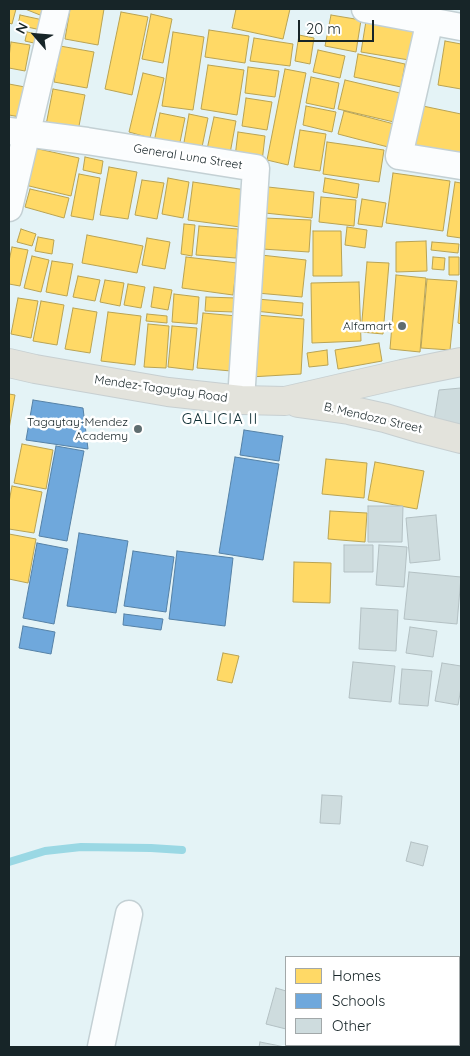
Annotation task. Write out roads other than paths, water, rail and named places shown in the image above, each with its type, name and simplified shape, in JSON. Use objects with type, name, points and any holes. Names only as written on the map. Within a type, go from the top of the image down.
[{"type":"main road","name":"Mendez-Tagaytay Road","points":[[9,363],[168,392],[241,400],[285,400],[461,362]]},
{"type":"main road","points":[[397,422],[394,414],[393,397],[402,374]]},
{"type":"main road","name":"B. Mendoza Street","points":[[285,400],[350,410],[461,439]]},
{"type":"street","points":[[9,208],[18,132],[56,9]]},
{"type":"street","points":[[365,9],[461,27]]},
{"type":"street","points":[[430,20],[398,156],[461,166]]},
{"type":"street","name":"General Luna Street","points":[[18,132],[256,168],[241,400]]},
{"type":"street","points":[[101,1047],[130,914]]},
{"type":"waterway","points":[[9,862],[45,851],[81,847],[182,850]]},
{"type":"place","name":"Alfamart","points":[[402,326]]},
{"type":"place","name":"Tagaytay-Mendez Academy","points":[[138,429]]},
{"type":"district","name":"GALICIA II","points":[[220,419]]}]
